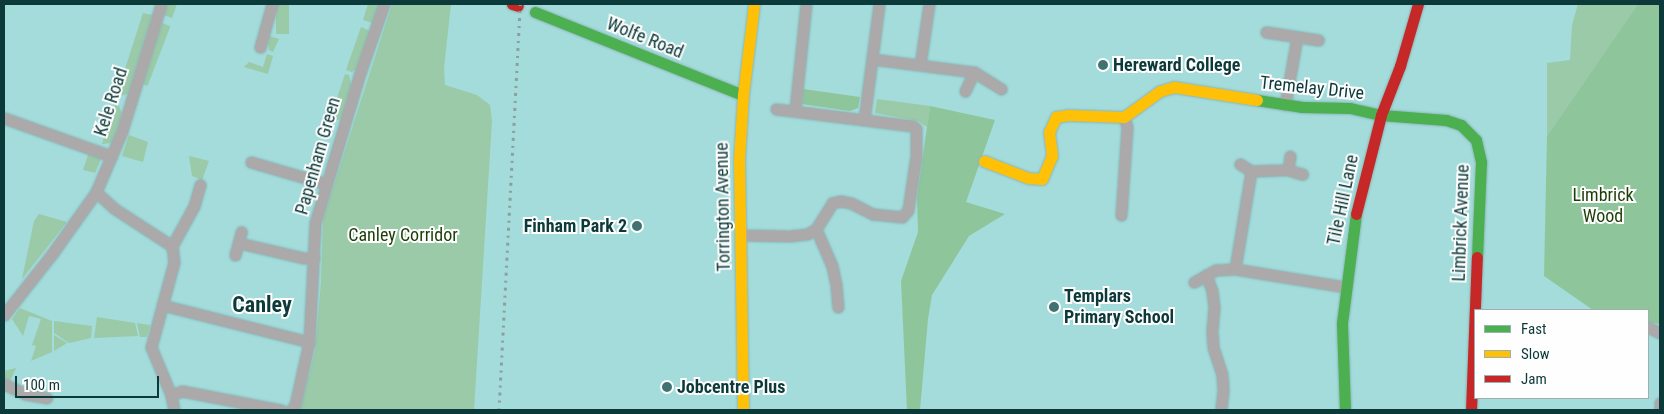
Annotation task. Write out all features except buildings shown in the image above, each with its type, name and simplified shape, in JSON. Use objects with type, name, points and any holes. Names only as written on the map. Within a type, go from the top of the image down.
[{"type":"street","name":"Kele Road","points":[[4,314],[52,254],[96,192],[122,131],[161,4]]},
{"type":"street","points":[[260,47],[272,4]]},
{"type":"street","name":"Papenham Green","points":[[291,410],[296,401],[309,342],[315,223],[384,4]]},
{"type":"street","name":"Torrington Avenue","points":[[743,410],[742,235],[739,160],[743,95],[754,4]]},
{"type":"street","points":[[794,110],[806,4]]},
{"type":"street","points":[[864,120],[879,4]]},
{"type":"street","points":[[920,65],[929,4]]},
{"type":"street","name":"Tile Hill Lane","points":[[1345,410],[1342,332],[1345,287],[1353,225],[1381,115],[1403,56],[1418,4]]},
{"type":"street","name":"Wolfe Road","points":[[535,12],[743,95]]},
{"type":"street","points":[[1266,32],[1318,40]]},
{"type":"street","points":[[1285,105],[1297,37]]},
{"type":"street","points":[[872,59],[974,72],[1001,88]]},
{"type":"street","points":[[964,90],[974,72]]},
{"type":"street","name":"Tremelay Drive","points":[[1124,117],[1160,91],[1174,87],[1285,105],[1320,109],[1350,108],[1381,115]]},
{"type":"street","points":[[742,235],[789,236],[807,234],[816,229],[832,203],[840,201],[873,214],[902,217],[908,210],[916,156],[916,129],[913,126],[776,109]]},
{"type":"street","points":[[984,161],[1028,178],[1042,179],[1052,156],[1049,132],[1056,116],[1068,114],[1124,117],[1127,126],[1121,215]]},
{"type":"street","name":"Limbrick Avenue","points":[[1381,115],[1453,122],[1467,128],[1479,147],[1481,162],[1475,309]]},
{"type":"street","points":[[4,118],[111,156]]},
{"type":"street","points":[[1288,170],[1290,156]]},
{"type":"street","points":[[251,162],[326,184]]},
{"type":"street","points":[[1240,164],[1251,171],[1288,170],[1302,174]]},
{"type":"street","points":[[1235,269],[1251,171]]},
{"type":"street","points":[[174,410],[171,394],[151,347],[174,262],[172,246],[194,206],[200,184]]},
{"type":"street","points":[[96,192],[115,209],[172,246]]},
{"type":"street","points":[[816,229],[832,266],[838,307]]},
{"type":"street","points":[[235,255],[240,237],[304,258],[314,258]]},
{"type":"street","points":[[1194,282],[1216,270],[1235,269],[1345,287]]},
{"type":"street","points":[[1206,275],[1212,291],[1214,308],[1213,347],[1222,374],[1221,410]]},
{"type":"street","points":[[162,305],[309,342]]},
{"type":"street","points":[[1649,327],[1660,333]]},
{"type":"street","name":"Limbrick Avenue","points":[[1471,410],[1474,336]]},
{"type":"street","points":[[4,384],[25,394],[47,398]]},
{"type":"street","points":[[171,394],[182,391],[281,410]]},
{"type":"street","points":[[1660,403],[1660,409]]},
{"type":"green space","points":[[167,4],[177,4],[172,18],[164,15]]},
{"type":"green space","points":[[276,4],[289,4],[289,34],[276,34]]},
{"type":"green space","points":[[368,4],[381,4],[373,23],[363,20]]},
{"type":"green space","name":"Canley Corridor","points":[[392,4],[451,4],[444,68],[445,85],[477,95],[490,105],[492,121],[474,410],[300,410],[315,350],[321,282],[323,219]]},
{"type":"green space","points":[[1578,4],[1638,4],[1547,136],[1547,63],[1570,60],[1572,25]]},
{"type":"green space","name":"Limbrick Wood","points":[[1638,4],[1660,4],[1660,324],[1649,322],[1649,309],[1592,309],[1544,276],[1547,136]]},
{"type":"green space","points":[[143,13],[152,15],[128,94],[116,97]]},
{"type":"green space","points":[[162,23],[170,26],[147,86],[139,83]]},
{"type":"green space","points":[[361,27],[372,32],[359,68],[352,72],[346,70]]},
{"type":"green space","points":[[266,35],[279,39],[273,52],[269,50]]},
{"type":"green space","points":[[267,54],[273,56],[268,74],[244,67],[249,62],[263,67]]},
{"type":"green space","points":[[345,74],[349,75],[351,84],[342,119],[337,120],[334,118],[335,114],[332,113]]},
{"type":"green space","points":[[803,89],[860,97],[858,108],[850,111],[802,104]]},
{"type":"green space","points":[[877,99],[930,106],[927,127],[918,121],[875,113]]},
{"type":"green space","points":[[114,104],[119,106],[122,114],[112,143],[102,144]]},
{"type":"green space","points":[[930,106],[995,120],[966,202],[1005,214],[969,236],[932,295],[920,410],[907,410],[901,281],[918,232],[917,197]]},
{"type":"green space","points":[[129,135],[148,142],[143,162],[122,156]]},
{"type":"green space","points":[[89,152],[100,156],[101,159],[95,173],[83,170]]},
{"type":"green space","points":[[189,156],[209,161],[202,180],[192,176]]},
{"type":"green space","points":[[39,214],[67,222],[22,279],[34,221]]},
{"type":"green space","points":[[20,308],[52,321],[52,352],[31,361],[36,346],[32,345],[41,319],[29,316],[23,336],[12,319]]},
{"type":"green space","points":[[97,317],[135,323],[138,336],[94,338]]},
{"type":"green space","points":[[54,321],[92,326],[91,338],[69,343],[54,333]]},
{"type":"green space","points":[[137,323],[150,325],[147,337],[140,337]]},
{"type":"green space","points":[[54,335],[67,343],[54,351]]},
{"type":"green space","points":[[16,368],[9,383],[4,379],[4,371]]},
{"type":"railway","points":[[499,410],[520,4]]},
{"type":"traffic: fast","points":[[535,12],[743,95]]},
{"type":"traffic: fast","points":[[1257,100],[1302,107],[1350,108],[1381,115],[1446,120],[1461,125],[1476,140],[1481,162],[1477,257]]},
{"type":"traffic: fast","points":[[1345,410],[1342,323],[1356,214]]},
{"type":"traffic: slow","points":[[743,410],[739,160],[743,95],[754,4]]},
{"type":"traffic: slow","points":[[984,161],[1028,178],[1042,179],[1052,156],[1049,132],[1056,117],[1068,115],[1124,117],[1160,91],[1174,87],[1257,100]]},
{"type":"traffic: jam","points":[[512,4],[518,6]]},
{"type":"traffic: jam","points":[[1356,214],[1381,115],[1400,66],[1418,4]]},
{"type":"traffic: jam","points":[[1475,309],[1477,257]]},
{"type":"traffic: jam","points":[[1471,410],[1474,334]]},
{"type":"place","name":"Hereward College","points":[[1103,65]]},
{"type":"place","name":"Finham Park 2","points":[[637,226]]},
{"type":"place","name":"Templars Primary School","points":[[1054,307]]},
{"type":"place","name":"Jobcentre Plus","points":[[667,387]]},
{"type":"district","name":"Canley","points":[[262,305]]}]
